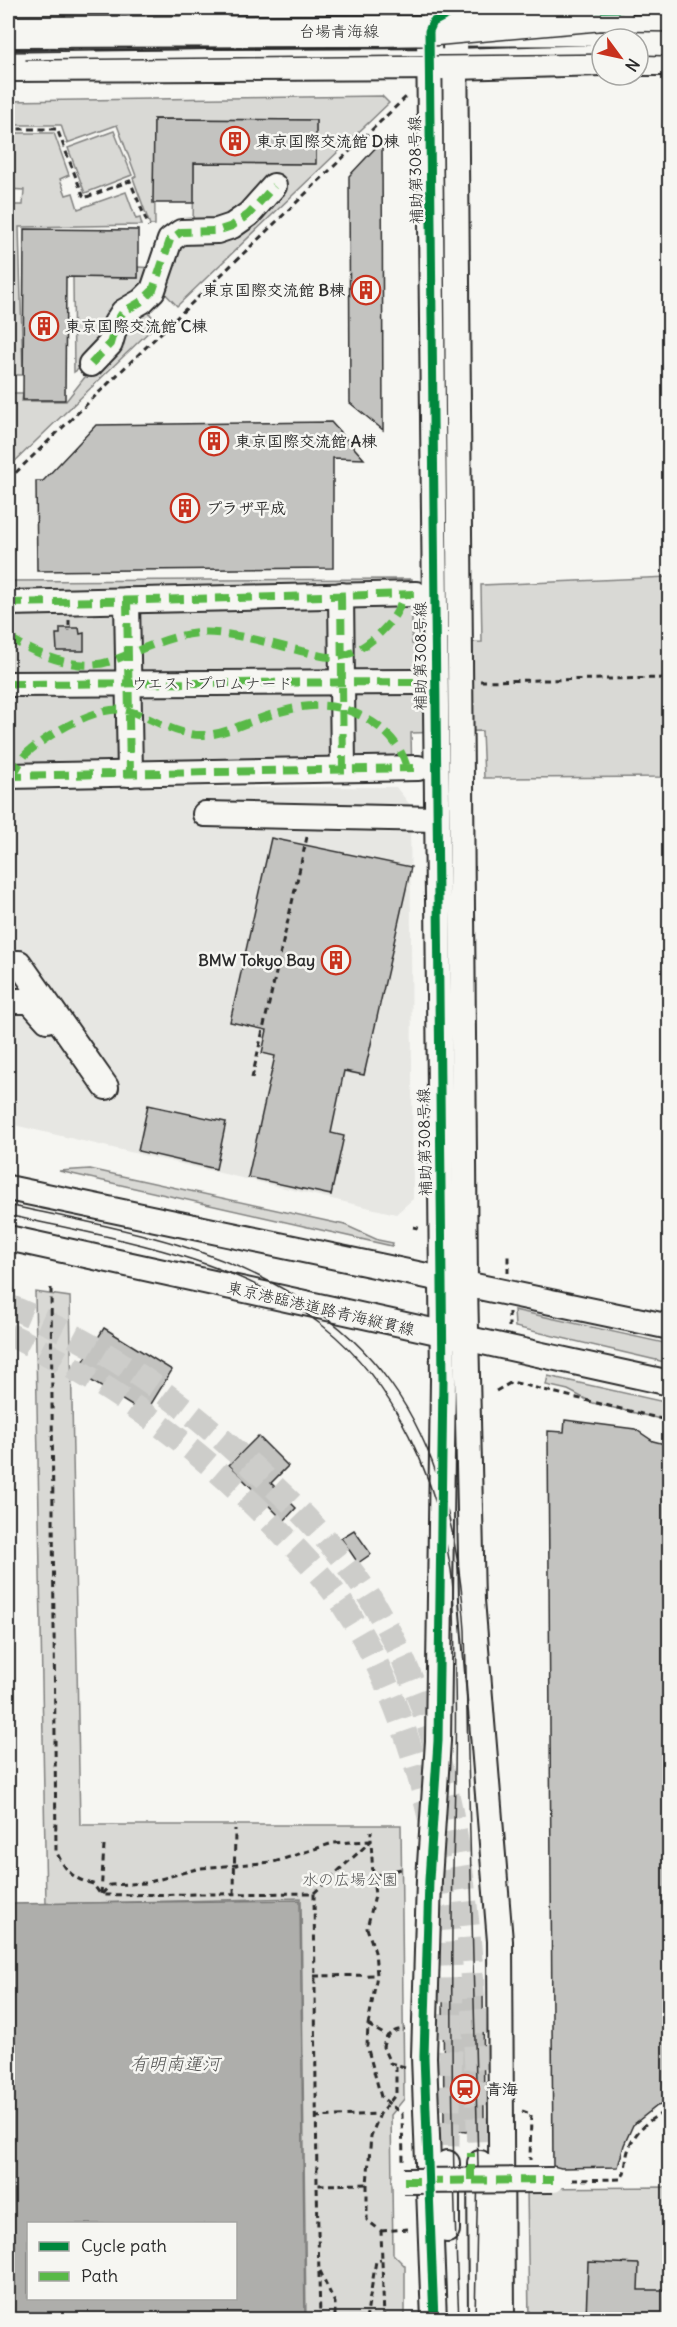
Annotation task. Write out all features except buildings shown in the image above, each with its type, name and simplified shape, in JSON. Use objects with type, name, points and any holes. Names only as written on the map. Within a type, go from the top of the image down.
[{"type":"main road","name":"台場青海線","points":[[8,32],[204,19],[442,31],[669,30]]},
{"type":"main road","name":"台場青海線","points":[[8,66],[442,64],[590,60]]},
{"type":"main road","points":[[650,60],[669,60]]},
{"type":"street","points":[[442,31],[434,22],[456,10],[621,8]]},
{"type":"street","name":"補助第308号線","points":[[434,2319],[424,2056],[429,1880],[438,1741],[442,1335],[436,819],[442,31]]},
{"type":"street","name":"補助第308号線","points":[[442,64],[472,1600],[500,1941],[502,2319]]},
{"type":"street","points":[[91,364],[110,344],[116,323],[123,312],[142,301],[153,290],[170,240],[181,232],[218,231],[232,226],[249,214],[274,186]]},
{"type":"street","points":[[8,603],[416,594]]},
{"type":"street","points":[[341,596],[343,769]]},
{"type":"street","points":[[127,600],[130,774]]},
{"type":"street","name":"ウエストプロムナード","points":[[8,684],[417,682]]},
{"type":"street","points":[[8,776],[418,768]]},
{"type":"street","points":[[205,814],[436,819]]},
{"type":"street","points":[[8,963],[18,963],[106,1087],[30,1001],[8,1001]]},
{"type":"street","points":[[8,1188],[669,1327]]},
{"type":"street","name":"東京港臨港道路青海縦貫線","points":[[8,1238],[669,1383]]},
{"type":"street","points":[[447,2163],[447,2319]]},
{"type":"street","points":[[474,2165],[481,2319]]},
{"type":"street","points":[[404,2181],[474,2165],[529,2180],[553,2180]]},
{"type":"path","points":[[8,480],[406,96]]},
{"type":"path","points":[[8,129],[57,129],[84,198],[130,181],[148,226]]},
{"type":"path","points":[[478,681],[669,678]]},
{"type":"path","points":[[252,1078],[311,816]]},
{"type":"path","points":[[413,1227],[424,1230]]},
{"type":"path","points":[[508,1253],[508,1276]]},
{"type":"path","points":[[51,1288],[56,1851],[64,1869],[77,1880],[93,1884],[101,1895]]},
{"type":"path","points":[[509,1307],[509,1327]]},
{"type":"path","points":[[496,1391],[512,1382],[669,1421]]},
{"type":"path","points":[[234,1894],[235,1829]]},
{"type":"path","points":[[371,1831],[375,1896],[367,1928],[375,1952],[377,1975],[368,2025],[368,2046],[381,2097],[402,2114],[404,2181]]},
{"type":"path","points":[[101,1895],[110,1885],[146,1883],[200,1868],[274,1862],[333,1843],[371,1841]]},
{"type":"path","points":[[101,1895],[314,1893],[371,1841]]},
{"type":"path","points":[[101,1895],[104,1846]]},
{"type":"path","points":[[373,1875],[405,1868]]},
{"type":"path","points":[[314,1893],[315,2117],[320,2319]]},
{"type":"path","points":[[314,1976],[377,1975]]},
{"type":"path","points":[[368,2025],[387,2036]]},
{"type":"path","points":[[406,2067],[396,2066],[383,2053],[387,2036],[398,2030],[407,2030]]},
{"type":"path","points":[[396,2066],[396,2094],[380,2115],[371,2136],[367,2220],[381,2230],[408,2229]]},
{"type":"path","points":[[517,2111],[531,2114],[529,2180]]},
{"type":"path","points":[[553,2180],[621,2179],[626,2171],[628,2152],[636,2134],[649,2121],[669,2111]]},
{"type":"path","points":[[315,2117],[380,2115]]},
{"type":"path","points":[[317,2185],[367,2184]]},
{"type":"path","points":[[381,2230],[384,2319]]},
{"type":"path","points":[[366,2319],[376,2261],[381,2259]]},
{"type":"path","points":[[319,2269],[335,2303],[335,2319]]},
{"type":"shaded area","points":[[396,787],[410,805],[413,1199],[396,1214],[14,1125],[8,1119],[8,788]]},
{"type":"green space","points":[[382,96],[389,103],[177,306],[159,287],[167,251],[241,216],[193,227],[194,163],[315,164],[316,120],[154,119],[155,225],[150,225],[133,178],[136,176],[117,125],[67,143],[61,125],[8,125],[8,101]]},
{"type":"green space","points":[[114,131],[132,175],[85,193],[68,148]]},
{"type":"green space","points":[[8,133],[54,133],[69,175],[60,179],[66,195],[73,193],[78,209],[126,192],[136,219],[140,218],[142,225],[19,227],[23,375],[8,375],[8,205],[23,205],[24,190],[8,189]]},
{"type":"green space","points":[[138,267],[155,268],[83,366],[74,372],[73,277],[138,278]]},
{"type":"green space","points":[[142,305],[158,323],[8,468],[8,393],[23,393],[22,401],[66,401]]},
{"type":"green space","points":[[669,577],[669,777],[484,778],[482,731],[411,733],[412,781],[8,781],[8,581],[412,579],[412,644],[482,642],[481,585]]},
{"type":"green space","points":[[90,1169],[345,1225],[378,1240],[393,1243],[392,1246],[59,1171]]},
{"type":"green space","name":"水の広場公園","points":[[35,1292],[70,1297],[80,1825],[401,1825],[404,2099],[391,2115],[393,2254],[405,2266],[405,2319],[306,2319],[301,1898],[46,1904]]},
{"type":"green space","points":[[514,1310],[669,1344],[669,1363],[515,1327]]},
{"type":"green space","points":[[548,1376],[669,1403],[669,1421],[593,1403],[568,1390],[546,1385]]},
{"type":"green space","points":[[669,2187],[669,2319],[529,2319],[527,2188]]},
{"type":"water","name":"有明南運河","points":[[300,1900],[305,2319],[8,2319],[8,1904]]},
{"type":"tunnel","points":[[8,1306],[99,1350],[182,1407],[308,1519],[341,1557],[370,1598],[405,1663],[430,1731],[449,1801],[461,1872],[469,1945],[480,2163]]},
{"type":"tunnel","points":[[8,1334],[47,1354],[121,1398],[156,1422],[223,1476],[318,1573],[347,1611],[370,1650],[408,1740],[434,1838],[443,1887],[449,1935],[451,1980],[447,2163]]},
{"type":"tram line","points":[[8,52],[435,46],[601,31],[670,32]]},
{"type":"tram line","points":[[26,60],[590,54]]},
{"type":"tram line","points":[[650,55],[670,56]]},
{"type":"tram line","points":[[8,1205],[113,1227],[176,1244],[246,1270],[304,1302],[352,1339],[391,1383],[420,1434],[442,1492],[457,1557],[465,1630],[478,2164],[475,2320]]},
{"type":"tram line","points":[[8,1215],[172,1253],[251,1282],[288,1302],[323,1326],[349,1349],[372,1376],[392,1405],[424,1468],[444,1536],[453,1584],[456,1740],[452,2020],[459,2320]]},
{"type":"marked path","points":[[91,364],[110,344],[116,323],[123,312],[142,301],[153,290],[170,240],[181,232],[217,231],[232,226],[249,214],[274,186]]},
{"type":"marked path","points":[[8,637],[44,655],[85,665],[111,661],[175,637],[198,633],[249,638],[320,656],[338,657],[358,650],[380,633],[395,615],[403,594]]},
{"type":"marked path","points":[[8,603],[416,594]]},
{"type":"marked path","points":[[341,595],[343,769]]},
{"type":"marked path","points":[[127,600],[130,774]]},
{"type":"marked path","points":[[8,684],[417,682]]},
{"type":"marked path","points":[[12,776],[27,753],[61,729],[90,716],[117,709],[138,714],[184,733],[203,735],[223,732],[276,713],[307,706],[339,708],[355,713],[384,731],[398,748],[407,768]]},
{"type":"marked path","points":[[8,776],[418,768]]},
{"type":"marked path","points":[[471,2153],[471,2180]]},
{"type":"marked path","points":[[404,2181],[553,2180]]},
{"type":"cycle path","points":[[434,2320],[424,2057],[429,1880],[438,1741],[443,1380],[429,31],[433,22],[456,10],[621,8]]},
{"type":"place","name":"東京国際交流館 D棟","points":[[235,141]]},
{"type":"place","name":"東京国際交流館 B棟","points":[[366,290]]},
{"type":"place","name":"東京国際交流館 C棟","points":[[44,326]]},
{"type":"place","name":"東京国際交流館 A棟","points":[[214,441]]},
{"type":"place","name":"プラザ平成","points":[[185,508]]},
{"type":"place","name":"BMW Tokyo Bay","points":[[336,960]]},
{"type":"place","name":"青海","points":[[465,2089]]}]
